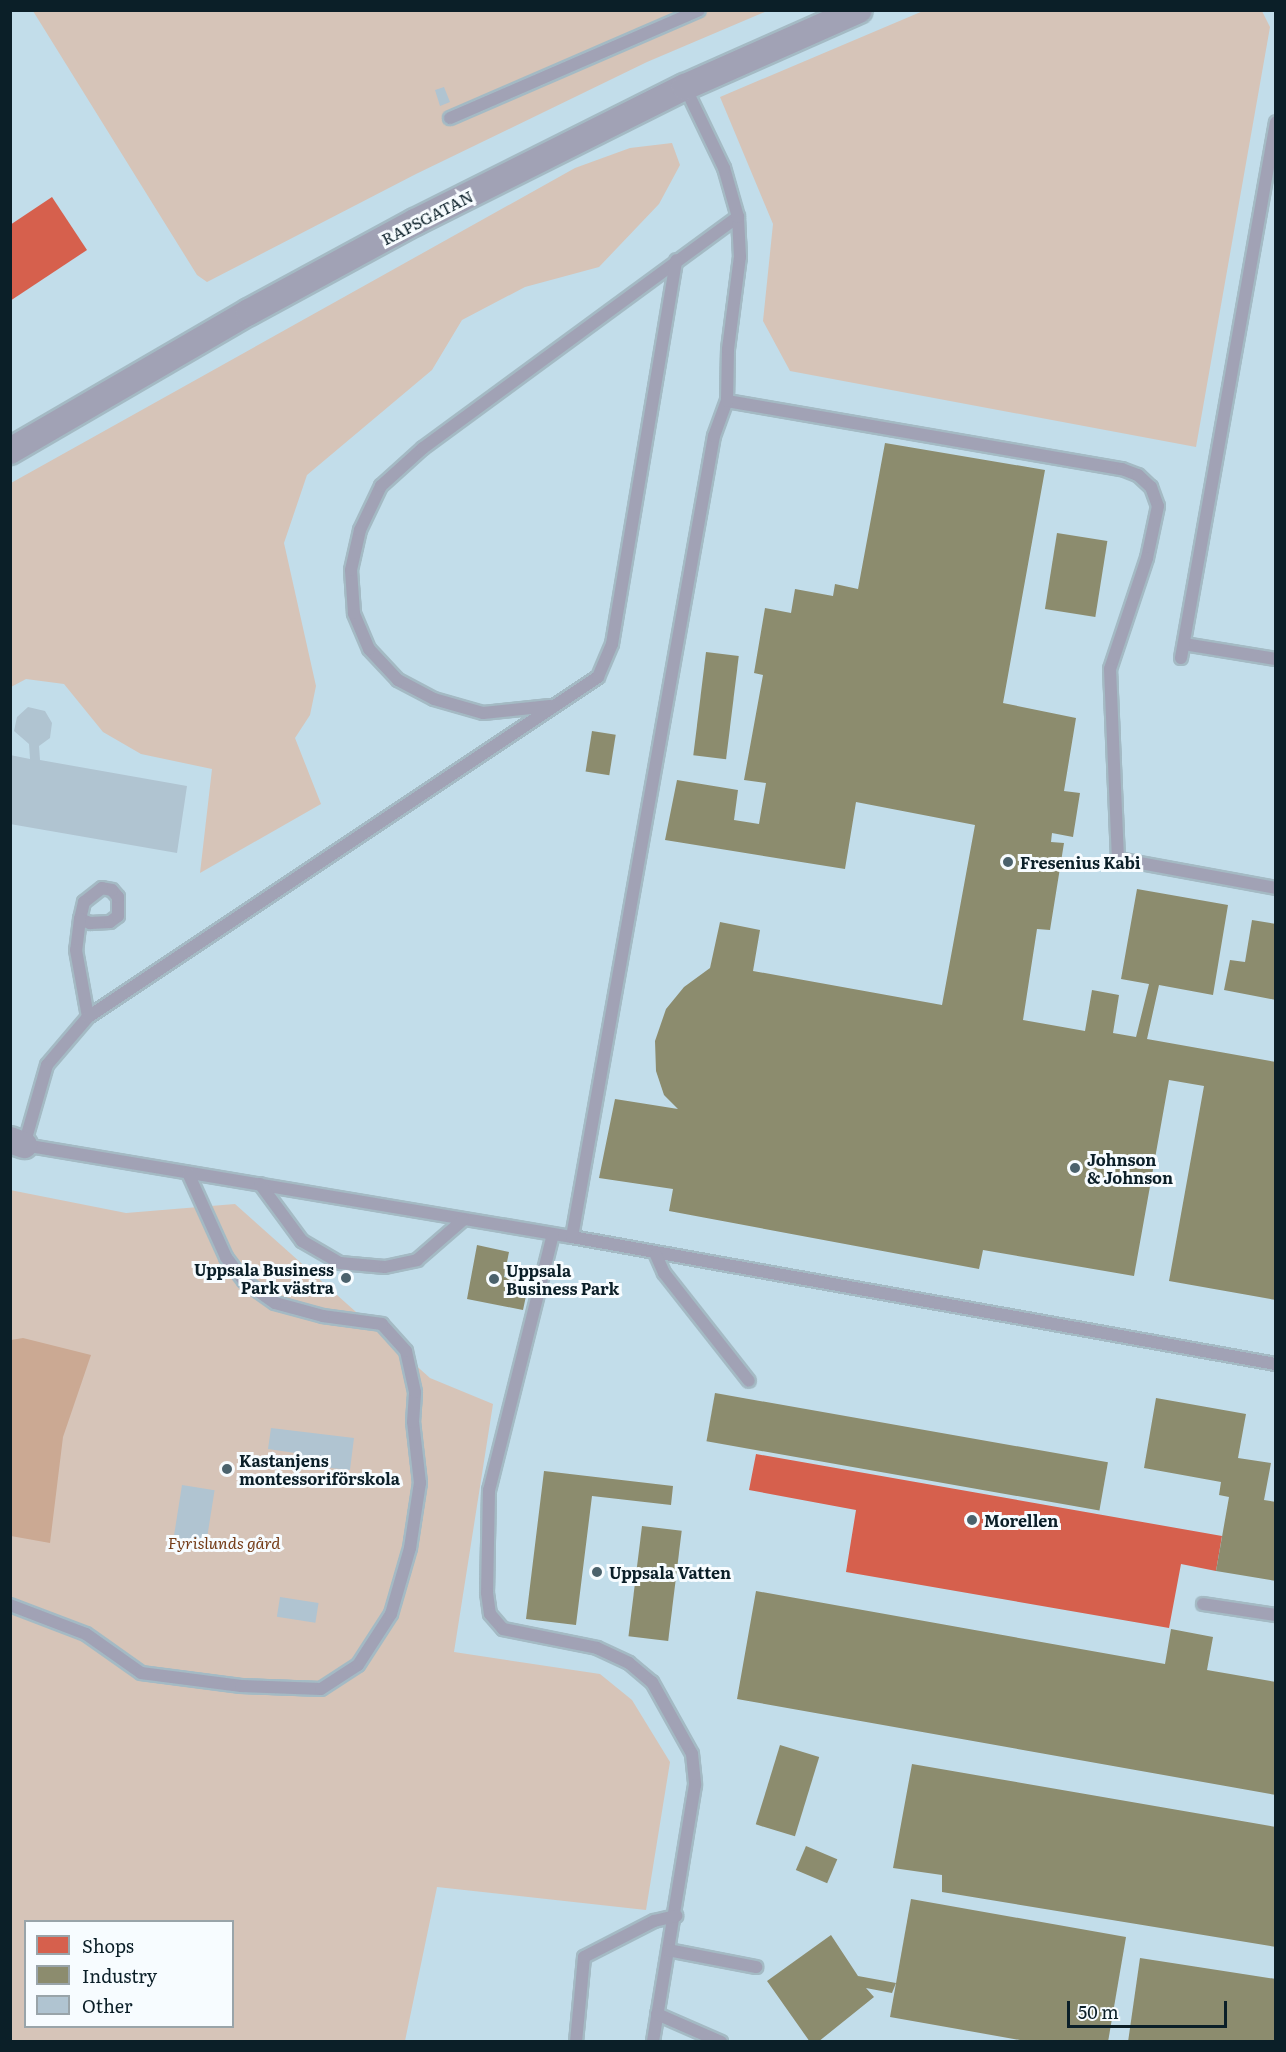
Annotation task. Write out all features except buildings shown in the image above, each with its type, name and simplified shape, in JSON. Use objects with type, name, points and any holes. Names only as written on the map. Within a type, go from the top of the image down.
[{"type":"street","name":"RAPSGATAN","points":[[10,452],[249,312],[405,227],[685,87],[859,10]]},
{"type":"lane","points":[[450,118],[695,11]]},
{"type":"lane","points":[[572,1237],[714,436],[727,402],[728,349],[740,257],[738,217],[724,168],[685,87]]},
{"type":"lane","points":[[1181,658],[1275,122]]},
{"type":"lane","points":[[554,705],[483,713],[434,699],[398,680],[369,649],[354,613],[351,570],[360,530],[381,486],[423,448],[676,260],[738,217]]},
{"type":"lane","points":[[676,260],[612,644],[598,677],[88,1017],[47,1065],[17,1142],[572,1237],[657,1255],[1275,1364]]},
{"type":"lane","points":[[727,402],[1122,469],[1151,487],[1158,506],[1147,558],[1110,669],[1118,860],[1275,888]]},
{"type":"lane","points":[[1184,644],[1275,659]]},
{"type":"lane","points":[[80,919],[76,950],[88,1017]]},
{"type":"lane","points":[[11,1606],[86,1634],[141,1673],[241,1686],[321,1689],[358,1665],[391,1614],[410,1548],[420,1483],[413,1422],[415,1392],[406,1351],[382,1324],[323,1316],[275,1303],[244,1281],[226,1257],[188,1173]]},
{"type":"lane","points":[[260,1184],[302,1241],[340,1263],[385,1267],[417,1260],[463,1220]]},
{"type":"lane","points":[[553,1234],[489,1490],[486,1561],[490,1614],[502,1629],[597,1648],[629,1663],[652,1682],[692,1754],[695,1785],[676,1916],[652,2042]]},
{"type":"lane","points":[[657,1255],[664,1273],[749,1381]]},
{"type":"lane","points":[[1203,1604],[1275,1615]]},
{"type":"lane","points":[[576,2042],[584,1957],[654,1921],[676,1916]]},
{"type":"lane","points":[[668,1950],[756,1967]]},
{"type":"lane","points":[[657,2014],[721,2042]]},
{"type":"green space","points":[[33,11],[767,11],[647,62],[416,174],[207,282],[197,275]]},
{"type":"green space","points":[[923,11],[1262,11],[1270,27],[1196,447],[790,371],[763,321],[773,224],[720,97]]},
{"type":"green space","points":[[672,143],[680,165],[659,204],[599,267],[525,287],[462,320],[432,370],[307,475],[284,543],[316,686],[310,715],[295,738],[321,804],[200,873],[212,769],[141,754],[103,732],[64,684],[26,679],[11,687],[11,483],[575,168],[630,148]]},
{"type":"green space","name":"Fyrislunds gård","points":[[10,1190],[126,1213],[235,1204],[430,1378],[493,1404],[454,1652],[600,1674],[632,1700],[670,1762],[646,1910],[437,1887],[405,2041],[11,2041]]},
{"type":"shaded area","points":[[23,1338],[91,1355],[63,1437],[50,1543],[11,1536],[11,1340]]},
{"type":"place","name":"Fresenius Kabi","points":[[1008,862]]},
{"type":"place","name":"Johnson & Johnson","points":[[1075,1168]]},
{"type":"place","name":"Uppsala Business Park västra","points":[[346,1278]]},
{"type":"place","name":"Uppsala Business Park","points":[[494,1279]]},
{"type":"place","name":"Kastanjens montessoriförskola","points":[[227,1469]]},
{"type":"place","name":"Morellen","points":[[972,1520]]},
{"type":"place","name":"Uppsala Vatten","points":[[597,1572]]}]
